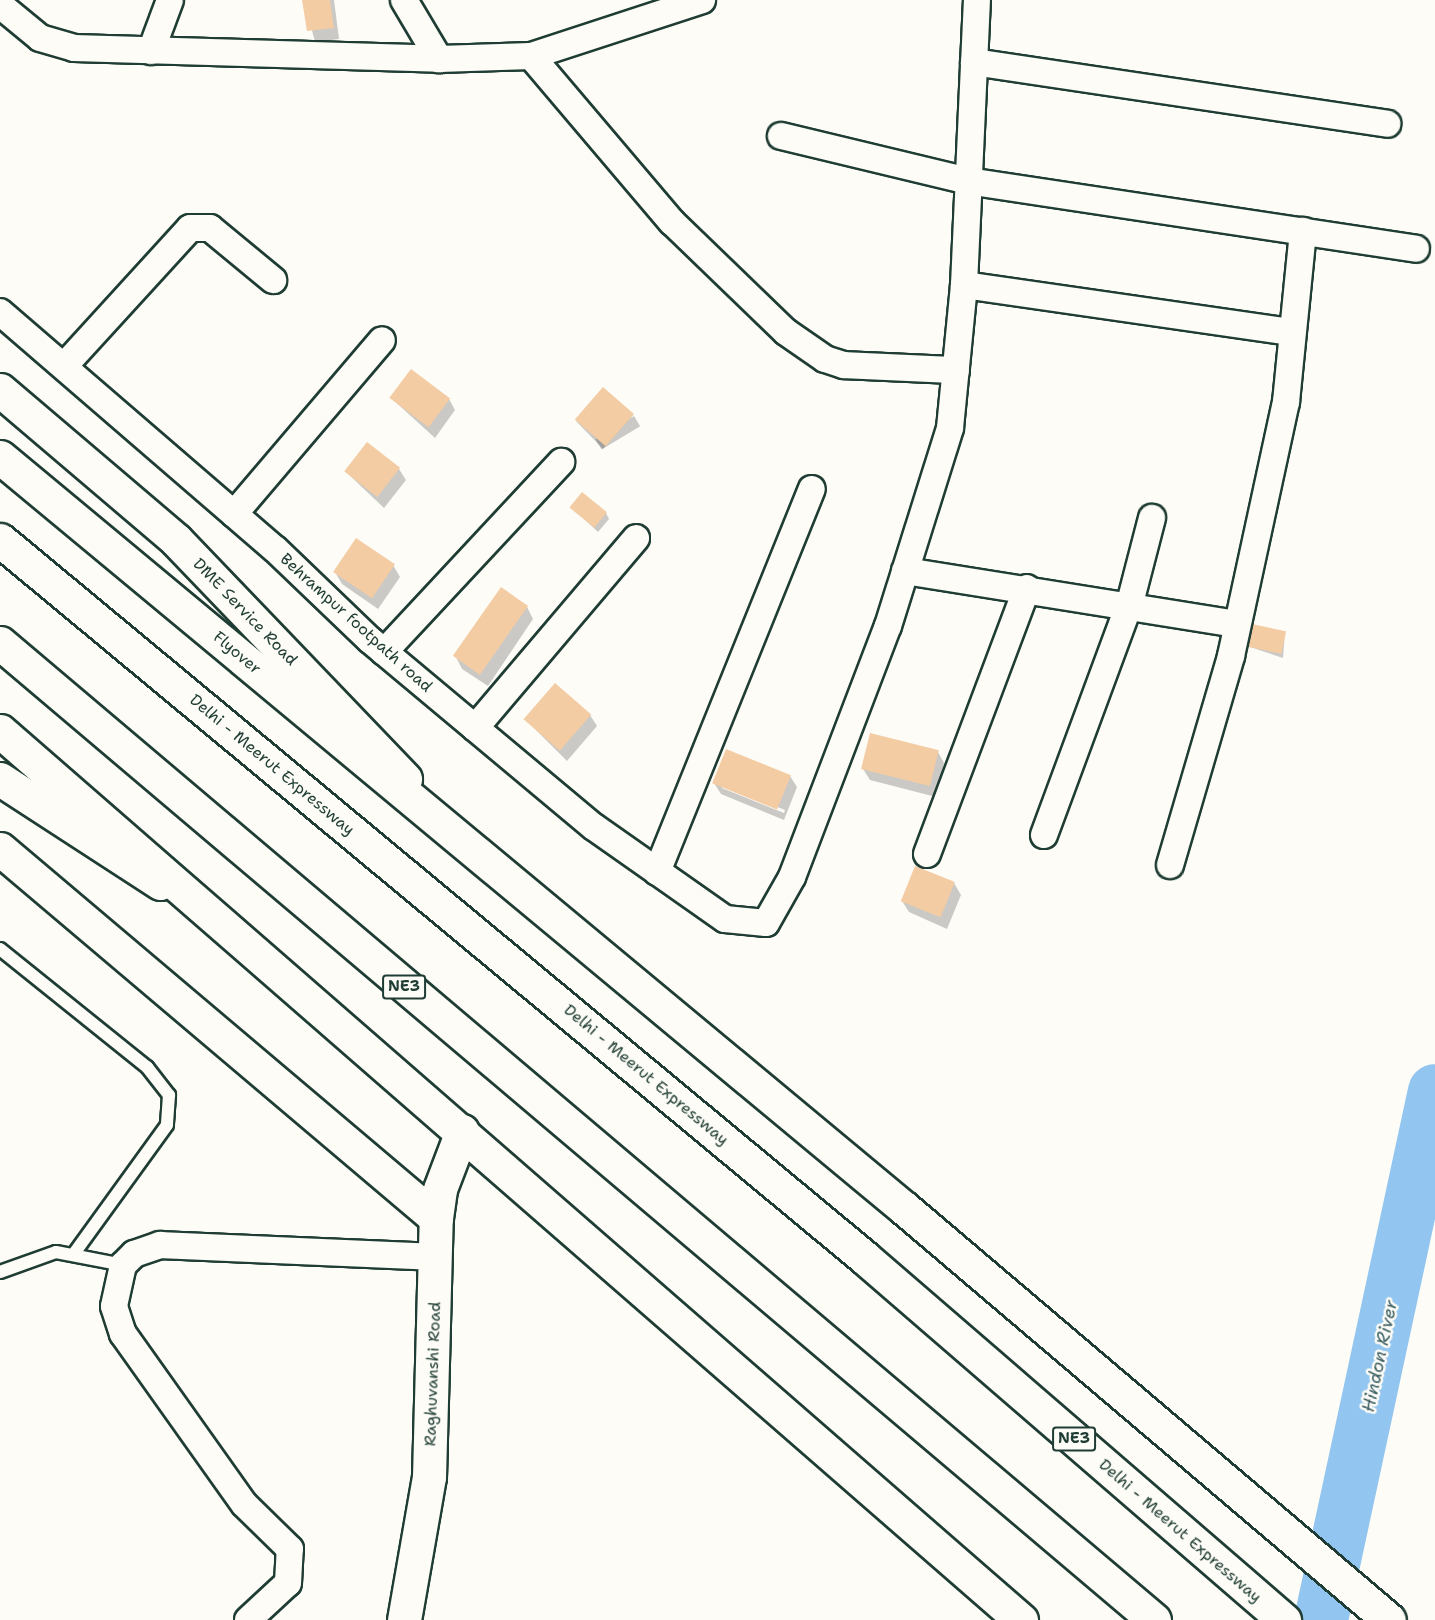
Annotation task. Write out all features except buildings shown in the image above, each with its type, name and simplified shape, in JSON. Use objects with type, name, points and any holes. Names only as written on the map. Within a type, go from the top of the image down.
[{"type":"main road","name":"DME Service Road","points":[[0,390],[176,540],[474,850]]},
{"type":"main road","name":"Flyover","points":[[0,457],[474,850]]},
{"type":"main road","name":"Delhi - Meerut Expressway","points":[[0,540],[865,1258],[1284,1620]]},
{"type":"main road","name":"NE3","points":[[0,643],[813,1327],[1154,1620]]},
{"type":"main road","points":[[6,736],[1021,1620]]},
{"type":"main road","points":[[0,779],[220,921]]},
{"type":"main road","points":[[0,849],[436,1218]]},
{"type":"main road","points":[[474,850],[904,1208],[1389,1620]]},
{"type":"main road","name":"Raghuvanshi Road","points":[[404,1620],[429,1477],[436,1218],[440,1189],[462,1131]]},
{"type":"street","points":[[151,51],[170,0]]},
{"type":"street","points":[[404,0],[439,59]]},
{"type":"street","points":[[0,5],[55,45],[151,51],[439,59],[531,56],[702,0]]},
{"type":"street","points":[[977,0],[964,285],[950,428],[904,571],[1130,603],[1238,624]]},
{"type":"street","points":[[531,56],[672,222],[796,339],[844,365],[956,370]]},
{"type":"street","points":[[974,62],[1387,124]]},
{"type":"street","points":[[781,136],[968,181],[1416,249]]},
{"type":"street","points":[[65,365],[190,228],[210,228],[273,280]]},
{"type":"street","points":[[1170,865],[1238,624],[1286,402],[1291,332],[1303,231]]},
{"type":"street","points":[[964,285],[1291,332]]},
{"type":"street","name":"Behrampur footpath road","points":[[0,312],[65,365],[234,514],[384,652],[475,728],[657,872],[725,919],[755,926],[775,915],[904,571]]},
{"type":"street","points":[[234,514],[382,340]]},
{"type":"street","points":[[384,652],[561,462]]},
{"type":"street","points":[[657,872],[812,489]]},
{"type":"street","points":[[1044,835],[1130,603],[1152,518]]},
{"type":"street","points":[[475,728],[636,538]]},
{"type":"street","points":[[927,854],[1027,588]]},
{"type":"street","points":[[248,1620],[288,1583],[290,1549],[244,1504],[123,1334],[114,1305],[123,1265],[134,1254],[160,1245],[436,1257]]},
{"type":"lane","points":[[0,949],[147,1067],[169,1095],[167,1125],[75,1252]]},
{"type":"lane","points":[[0,1272],[38,1256],[75,1252],[123,1265]]},
{"type":"waterway","name":"Hindon River","points":[[1321,1620],[1435,1091]]}]
